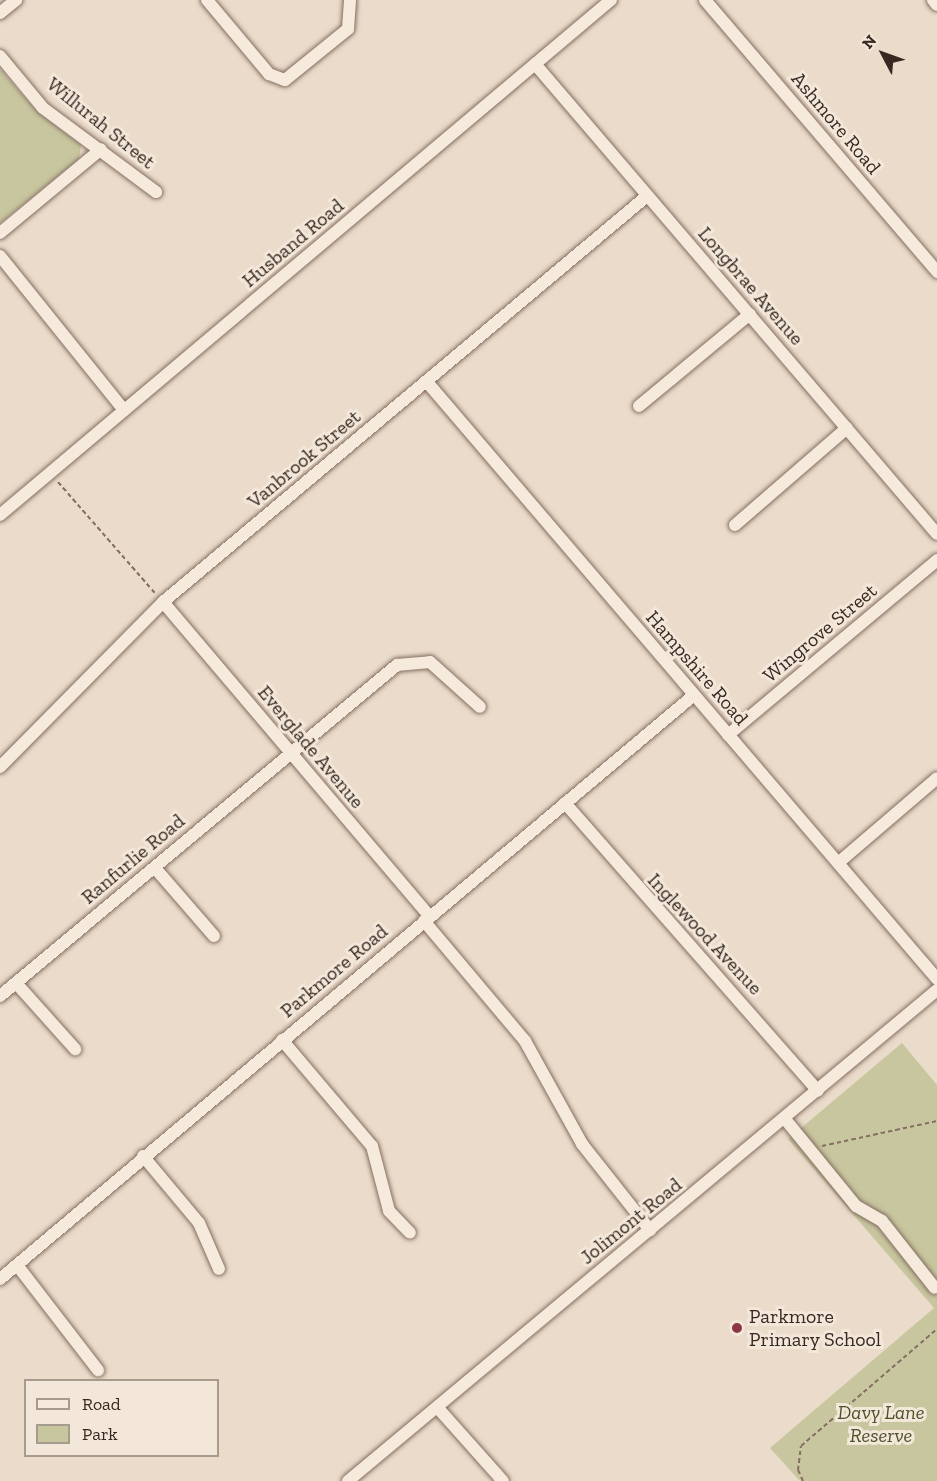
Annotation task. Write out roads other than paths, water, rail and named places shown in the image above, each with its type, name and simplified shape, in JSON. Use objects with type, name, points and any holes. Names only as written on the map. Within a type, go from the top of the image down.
[{"type":"street","points":[[0,13],[16,0]]},
{"type":"street","points":[[207,0],[269,74],[285,80],[348,29],[350,0]]},
{"type":"street","name":"Husband Road","points":[[0,515],[611,0]]},
{"type":"street","name":"Ashmore Road","points":[[705,0],[937,272]]},
{"type":"street","points":[[933,0],[937,5]]},
{"type":"street","name":"Willurah Street","points":[[0,56],[44,108],[156,192]]},
{"type":"street","name":"Longbrae Avenue","points":[[535,64],[937,534]]},
{"type":"street","points":[[0,233],[101,149]]},
{"type":"street","name":"Vanbrook Street","points":[[0,767],[163,602],[647,196]]},
{"type":"street","points":[[0,256],[124,410]]},
{"type":"street","points":[[639,406],[750,314]]},
{"type":"street","name":"Hampshire Road","points":[[426,382],[937,979]]},
{"type":"street","points":[[735,525],[847,428]]},
{"type":"street","name":"Wingrove Street","points":[[728,735],[937,560]]},
{"type":"street","name":"Everglade Avenue","points":[[163,602],[290,751],[525,1041],[582,1144],[650,1230]]},
{"type":"street","name":"Ranfurlie Road","points":[[0,996],[155,868],[290,751],[397,665],[416,660],[430,662],[452,678],[480,707]]},
{"type":"street","name":"Parkmore Road","points":[[0,1279],[143,1156],[694,695]]},
{"type":"street","points":[[838,863],[937,778]]},
{"type":"street","name":"Inglewood Avenue","points":[[565,803],[818,1091]]},
{"type":"street","points":[[155,868],[214,936]]},
{"type":"street","points":[[16,983],[75,1049]]},
{"type":"street","name":"Jolimont Road","points":[[348,1481],[937,990]]},
{"type":"street","points":[[282,1040],[372,1146],[389,1211],[410,1233]]},
{"type":"street","points":[[785,1119],[807,1149],[856,1206],[882,1221],[935,1288]]},
{"type":"street","points":[[143,1156],[199,1223],[219,1269]]},
{"type":"street","points":[[17,1265],[98,1370]]},
{"type":"street","points":[[437,1407],[503,1481]]},
{"type":"place","name":"Parkmore Primary School","points":[[737,1328]]},
{"type":"park label","name":"Davy Lane Reserve","points":[[881,1424]]}]
